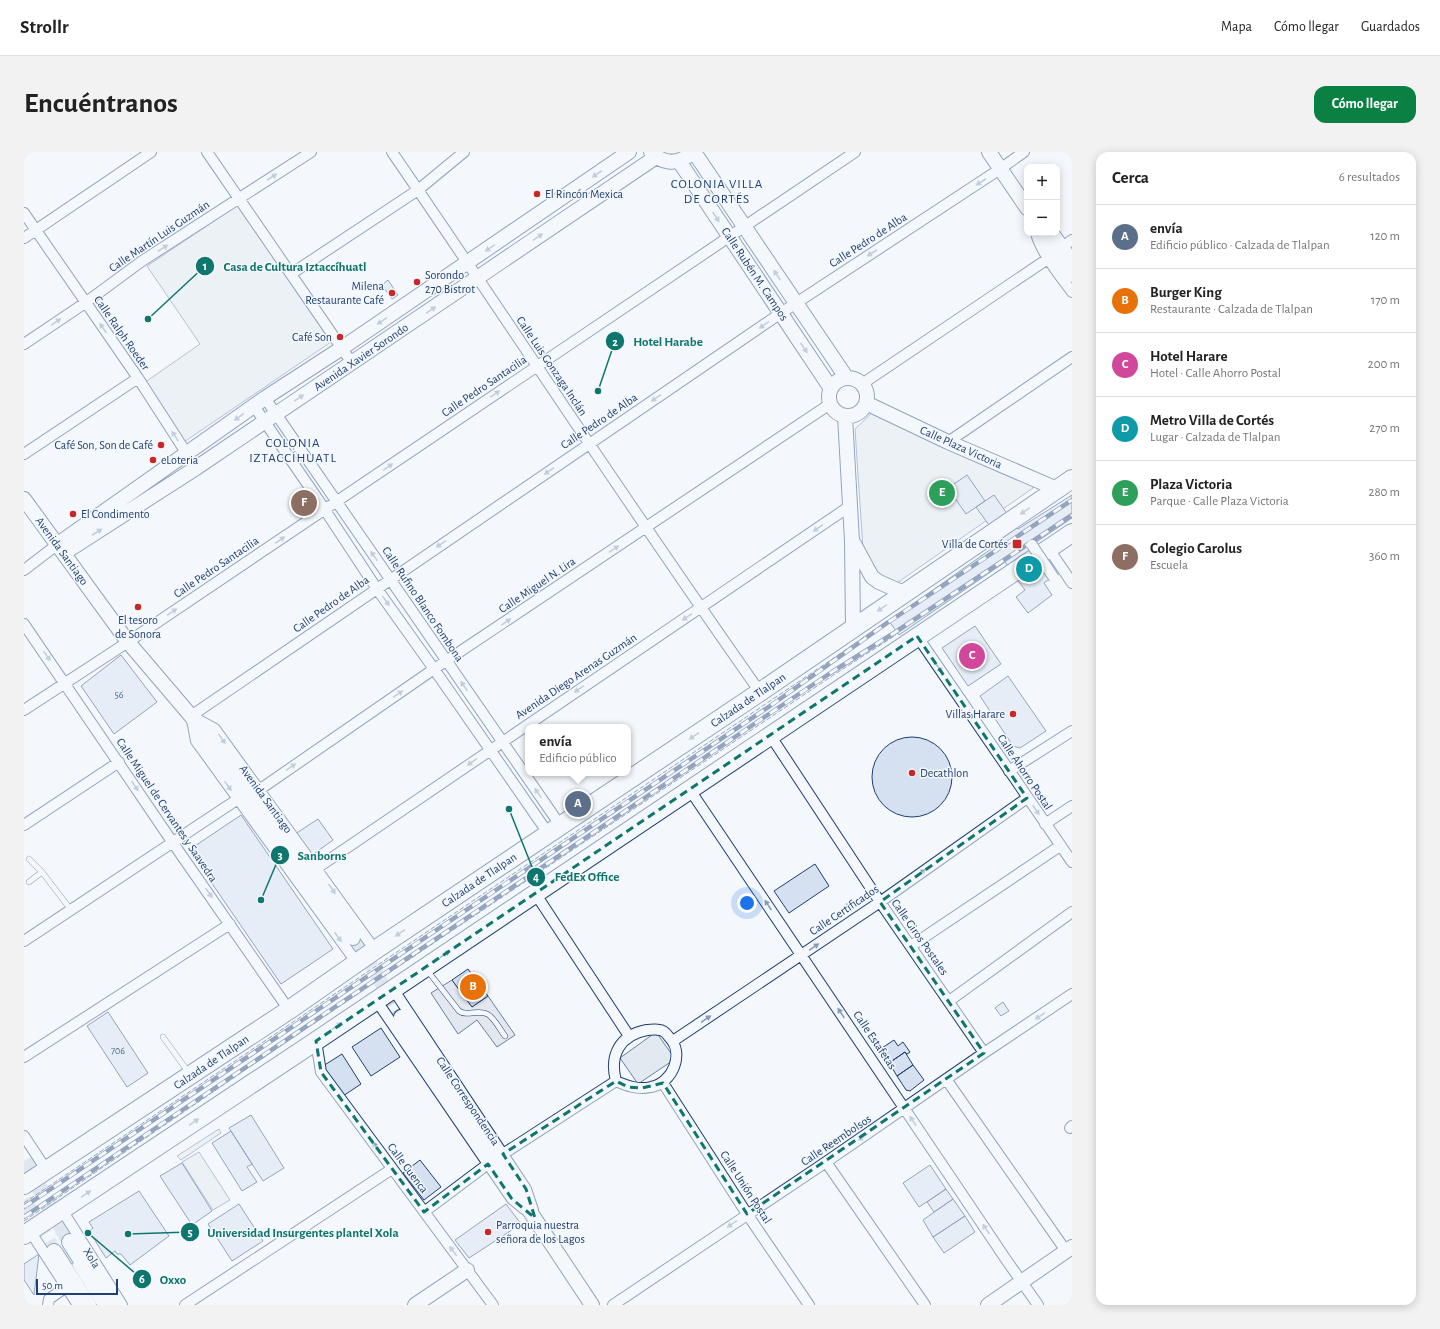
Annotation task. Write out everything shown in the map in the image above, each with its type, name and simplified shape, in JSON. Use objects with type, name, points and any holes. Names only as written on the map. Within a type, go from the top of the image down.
[{"type":"highway","name":"Calzada de Tlalpan","points":[[24,1185],[289,1010],[375,950],[760,692],[1072,479]]},
{"type":"highway","points":[[27,1233],[690,790],[917,636],[1041,547],[1072,533]]},
{"type":"main road","name":"Xola","points":[[70,1242],[110,1305]]},
{"type":"main road","points":[[54,1252],[88,1305]]},
{"type":"street","points":[[24,238],[151,152]]},
{"type":"street","points":[[207,152],[352,363]]},
{"type":"street","name":"Calle Martín Luis Guzmán","points":[[24,344],[85,303],[142,261],[311,152]]},
{"type":"street","name":"Calle Luis Gonzaga Inclán","points":[[392,152],[589,444],[647,527],[700,608],[760,692]]},
{"type":"street","points":[[291,274],[418,190],[464,152]]},
{"type":"street","name":"Avenida Xavier Sorondo","points":[[61,549],[77,530],[259,402],[468,263],[629,152]]},
{"type":"street","points":[[653,155],[667,162],[680,161],[693,152]]},
{"type":"street","name":"Calle Rubén M. Campos","points":[[693,152],[846,377]]},
{"type":"street","name":"Calle Pedro Santacilia","points":[[24,710],[128,642],[855,152]]},
{"type":"street","points":[[989,152],[1024,204]]},
{"type":"street","name":"Calle Pedro de Alba","points":[[191,716],[781,313],[1024,152]]},
{"type":"street","name":"Avenida Xavier Sorondo","points":[[61,549],[196,468],[478,278],[653,155]]},
{"type":"street","name":"Calle Rubén M. Campos","points":[[680,161],[830,388]]},
{"type":"street","name":"Calle Ralph Roeder","points":[[24,213],[138,378],[196,468]]},
{"type":"street","points":[[1036,236],[1049,258],[1072,292]]},
{"type":"street","points":[[1046,236],[1072,275]]},
{"type":"street","points":[[1058,236],[1068,243],[1072,258]]},
{"type":"street","points":[[862,384],[1049,258]]},
{"type":"street","points":[[948,442],[1072,357]]},
{"type":"street","points":[[846,377],[855,379],[862,384],[867,393],[866,403],[863,409],[852,416],[845,416],[836,412],[830,404],[828,396],[830,388],[834,382],[846,377]]},
{"type":"street","points":[[24,454],[138,378]]},
{"type":"street","name":"Calle Rufino Blanco Fombona","points":[[259,402],[325,509],[377,589],[490,750],[554,829]]},
{"type":"street","name":"Calle Plaza Victoria","points":[[866,403],[948,442],[1057,489]]},
{"type":"street","name":"Calle Miguel N. Lira","points":[[259,790],[434,669],[830,404]]},
{"type":"street","points":[[845,416],[852,541],[853,629]]},
{"type":"street","name":"Calle Rufino Blanco Fombona","points":[[270,418],[336,502],[446,662],[503,741],[554,829]]},
{"type":"street","name":"Avenida Santiago","points":[[24,499],[128,642],[191,716],[354,938]]},
{"type":"street","name":"Avenida Diego Arenas Guzmán","points":[[528,724],[850,506]]},
{"type":"street","points":[[852,541],[872,577],[879,582],[904,593]]},
{"type":"street","points":[[1041,547],[1054,578]]},
{"type":"street","points":[[1041,547],[1072,583]]},
{"type":"street","points":[[24,570],[61,549]]},
{"type":"street","name":"Calle Miguel de Cervantes y Saavedra","points":[[24,624],[289,1010]]},
{"type":"street","name":"Calle Ahorro Postal","points":[[917,636],[1072,862]]},
{"type":"street","name":"Avenida Santiago","points":[[191,716],[215,729],[375,950]]},
{"type":"street","name":"Avenida Santiago","points":[[191,716],[196,741],[357,963]]},
{"type":"street","name":"Avenida Diego Arenas Guzmán","points":[[317,868],[525,726]]},
{"type":"street","points":[[1009,771],[1072,731]]},
{"type":"street","name":"Calle Giros Postales","points":[[770,735],[880,902],[984,1053]]},
{"type":"street","points":[[24,825],[119,762]]},
{"type":"street","name":"Calle Estafetas","points":[[690,790],[1038,1305]]},
{"type":"street","name":"Calle Certificados","points":[[673,1041],[880,902],[1027,798]]},
{"type":"street","points":[[24,941],[238,799]]},
{"type":"street","points":[[1045,824],[1072,806]]},
{"type":"street","points":[[911,946],[1060,846]]},
{"type":"street","points":[[535,893],[629,1036]]},
{"type":"street","points":[[949,1001],[1072,912]]},
{"type":"street","points":[[24,1057],[230,924]]},
{"type":"street","name":"Calle Correspondencia","points":[[394,989],[526,1189],[535,1218]]},
{"type":"street","name":"Calle Reembolsos","points":[[613,1305],[1072,994]]},
{"type":"street","name":"Calle Correspondencia","points":[[376,1000],[512,1199],[535,1218]]},
{"type":"street","name":"Calle Correspondencia","points":[[401,1017],[592,1305]]},
{"type":"street","points":[[660,1030],[667,1034],[673,1041],[677,1048],[678,1058],[672,1072],[663,1082],[652,1087],[642,1088],[628,1087],[616,1081],[613,1070],[615,1057],[619,1046],[629,1036],[636,1032],[660,1030]]},
{"type":"street","name":"Calle Cuenca","points":[[316,1041],[321,1072],[493,1305]]},
{"type":"street","points":[[946,1079],[1069,1249],[988,1305]]},
{"type":"street","points":[[503,1154],[616,1081]]},
{"type":"street","name":"Calle Unión Postal","points":[[663,1082],[747,1214],[810,1305]]},
{"type":"street","points":[[24,1136],[47,1171]]},
{"type":"street","points":[[826,1162],[925,1305]]},
{"type":"street","points":[[424,1212],[488,1164]]},
{"type":"street","points":[[185,1305],[392,1169]]},
{"type":"street","name":"Xola","points":[[62,1210],[122,1305]]},
{"type":"street","points":[[27,1233],[78,1305]]},
{"type":"street","points":[[415,1305],[467,1270]]},
{"type":"street","points":[[48,1305],[49,1299],[66,1287]]},
{"type":"lane","points":[[29,858],[72,910]]},
{"type":"lane","points":[[29,882],[42,872]]},
{"type":"lane","points":[[426,967],[460,1011],[464,1014],[482,1012],[488,1014],[505,1036]]},
{"type":"lane","points":[[163,1036],[191,1075]]},
{"type":"lane","points":[[75,1265],[100,1305]]},
{"type":"highlighted area","points":[[917,636],[1027,798],[880,902],[984,1053],[747,1214],[663,1083],[642,1088],[628,1087],[616,1081],[503,1154],[526,1189],[535,1218],[512,1199],[488,1164],[424,1212],[321,1072],[316,1041]]},
{"type":"shaded area","points":[[238,205],[331,342],[184,442],[144,383],[200,344],[147,266]]},
{"type":"shaded area","points":[[875,410],[1029,481],[1033,488],[897,583],[879,578],[863,549],[855,429]]},
{"type":"shaded area","points":[[452,980],[472,1007],[488,996],[515,1035],[497,1047],[477,1020],[458,1034],[431,993]]},
{"type":"shaded area","points":[[656,1032],[675,1059],[638,1084],[620,1058]]},
{"type":"shaded area","points":[[219,1129],[221,1133],[181,1160],[177,1156]]},
{"type":"shaded area","points":[[199,1152],[230,1200],[213,1210],[182,1162]]},
{"type":"building","name":"Milena Restaurante Café","points":[[388,280],[398,295],[392,299],[382,285]]},
{"type":"building","points":[[967,475],[985,501],[966,514],[948,488]]},
{"type":"building","points":[[994,495],[1018,529],[1072,495],[1072,518],[1032,545],[1052,577],[1044,583],[1052,595],[1028,613],[1016,597],[1025,590],[1005,562],[899,635],[889,621],[1001,542],[976,507]]},
{"type":"building","points":[[975,626],[1001,664],[968,686],[942,648]]},
{"type":"building","points":[[121,655],[157,702],[114,734],[81,686]]},
{"type":"building","name":"Villas Harare","points":[[1008,676],[1046,731],[1020,748],[1013,746],[980,696]]},
{"type":"building","name":"Decathlon","points":[[912,737],[927,740],[940,749],[949,762],[952,777],[949,792],[940,805],[927,814],[912,817],[897,814],[884,805],[875,792],[872,777],[875,762],[884,749],[897,740]]},
{"type":"building","points":[[241,815],[333,949],[281,984],[189,850]]},
{"type":"building","points":[[318,819],[333,840],[308,858],[292,836]]},
{"type":"building","points":[[815,864],[829,886],[789,913],[774,891]]},
{"type":"building","points":[[468,969],[488,996],[472,1007],[452,980]]},
{"type":"building","points":[[1003,1002],[1009,1011],[1001,1016],[995,1008]]},
{"type":"building","points":[[108,1012],[148,1073],[127,1087],[87,1026]]},
{"type":"building","points":[[381,1028],[400,1057],[371,1076],[352,1047]]},
{"type":"building","points":[[894,1040],[898,1046],[903,1042],[910,1052],[907,1054],[905,1052],[889,1063],[879,1050]]},
{"type":"building","points":[[905,1052],[913,1065],[897,1076],[889,1063]]},
{"type":"building","points":[[342,1054],[361,1084],[343,1096],[323,1066]]},
{"type":"building","points":[[913,1065],[924,1080],[910,1091],[906,1090],[897,1076]]},
{"type":"building","points":[[251,1115],[284,1168],[263,1181],[229,1128]]},
{"type":"building","points":[[231,1131],[252,1164],[247,1167],[257,1182],[242,1191],[212,1143]]},
{"type":"building","points":[[420,1160],[441,1187],[424,1200],[403,1173]]},
{"type":"building","points":[[182,1163],[212,1211],[192,1225],[160,1176]]},
{"type":"building","points":[[930,1165],[946,1189],[919,1207],[903,1183]]},
{"type":"building","points":[[946,1189],[953,1199],[934,1212],[927,1202]]},
{"type":"building","points":[[139,1191],[169,1236],[130,1265],[121,1254],[117,1254],[115,1251],[106,1258],[89,1231],[93,1228],[89,1222]]},
{"type":"building","points":[[953,1199],[965,1216],[933,1237],[923,1220]]},
{"type":"building","points":[[239,1204],[263,1241],[232,1261],[208,1224]]},
{"type":"building","name":"Parroquia nuestra señora de los Lagos","points":[[506,1204],[521,1224],[469,1258],[455,1240]]},
{"type":"building","points":[[965,1216],[975,1232],[944,1253],[933,1237]]},
{"type":"building","points":[[39,1254],[34,1295],[24,1280],[24,1264]]},
{"type":"tunnel","points":[[353,938],[373,968],[401,1017]]},
{"type":"tunnel","points":[[24,1161],[70,1242]]},
{"type":"tunnel","points":[[24,1200],[54,1252]]},
{"type":"railway","points":[[24,1207],[770,706],[887,623],[1072,500]]},
{"type":"railway","points":[[24,1217],[772,712],[1072,515]]},
{"type":"fence","points":[[24,1203],[887,621]]},
{"type":"fence","points":[[24,1221],[289,1040],[835,674],[896,635]]},
{"type":"place","name":"El Rincón Mexica","points":[[537,194]]},
{"type":"place","name":"Sorondo 270 Bistrot","points":[[417,282]]},
{"type":"place","name":"Milena Restaurante Café","points":[[392,293]]},
{"type":"place","name":"Casa de Cultura Iztaccíhuatl","points":[[148,319]]},
{"type":"place","name":"Café Son","points":[[340,337]]},
{"type":"place","name":"Hotel Harabe","points":[[598,391]]},
{"type":"place","name":"Café Son, Son de Café","points":[[161,445]]},
{"type":"place","name":"eLoteria","points":[[153,460]]},
{"type":"place","name":"Plaza Victoria","points":[[942,493]]},
{"type":"place","name":"Colegio Carolus","points":[[304,503]]},
{"type":"place","name":"El Condimento","points":[[73,514]]},
{"type":"place","name":"Villa de Cortés","points":[[1017,544]]},
{"type":"place","name":"Metro Villa de Cortés","points":[[1029,569]]},
{"type":"place","name":"El tesoro de Sonora","points":[[138,607]]},
{"type":"place","name":"Hotel Harare","points":[[972,656]]},
{"type":"place","name":"Villas Harare","points":[[1013,714]]},
{"type":"place","name":"Decathlon","points":[[912,773]]},
{"type":"place","name":"envía","points":[[578,804]]},
{"type":"place","name":"FedEx Office","points":[[509,809]]},
{"type":"place","name":"Sanborns","points":[[261,900]]},
{"type":"place","name":"Burger King","points":[[473,987]]},
{"type":"place","name":"Parroquia nuestra señora de los Lagos","points":[[488,1232]]},
{"type":"place","name":"Oxxo","points":[[88,1233]]},
{"type":"place","name":"Universidad Insurgentes plantel Xola","points":[[128,1234]]},
{"type":"district","name":"COLONIA VILLA DE CORTÉS","points":[[717,190]]},
{"type":"district","name":"COLONIA IZTACCÍHUATL","points":[[293,450]]}]
